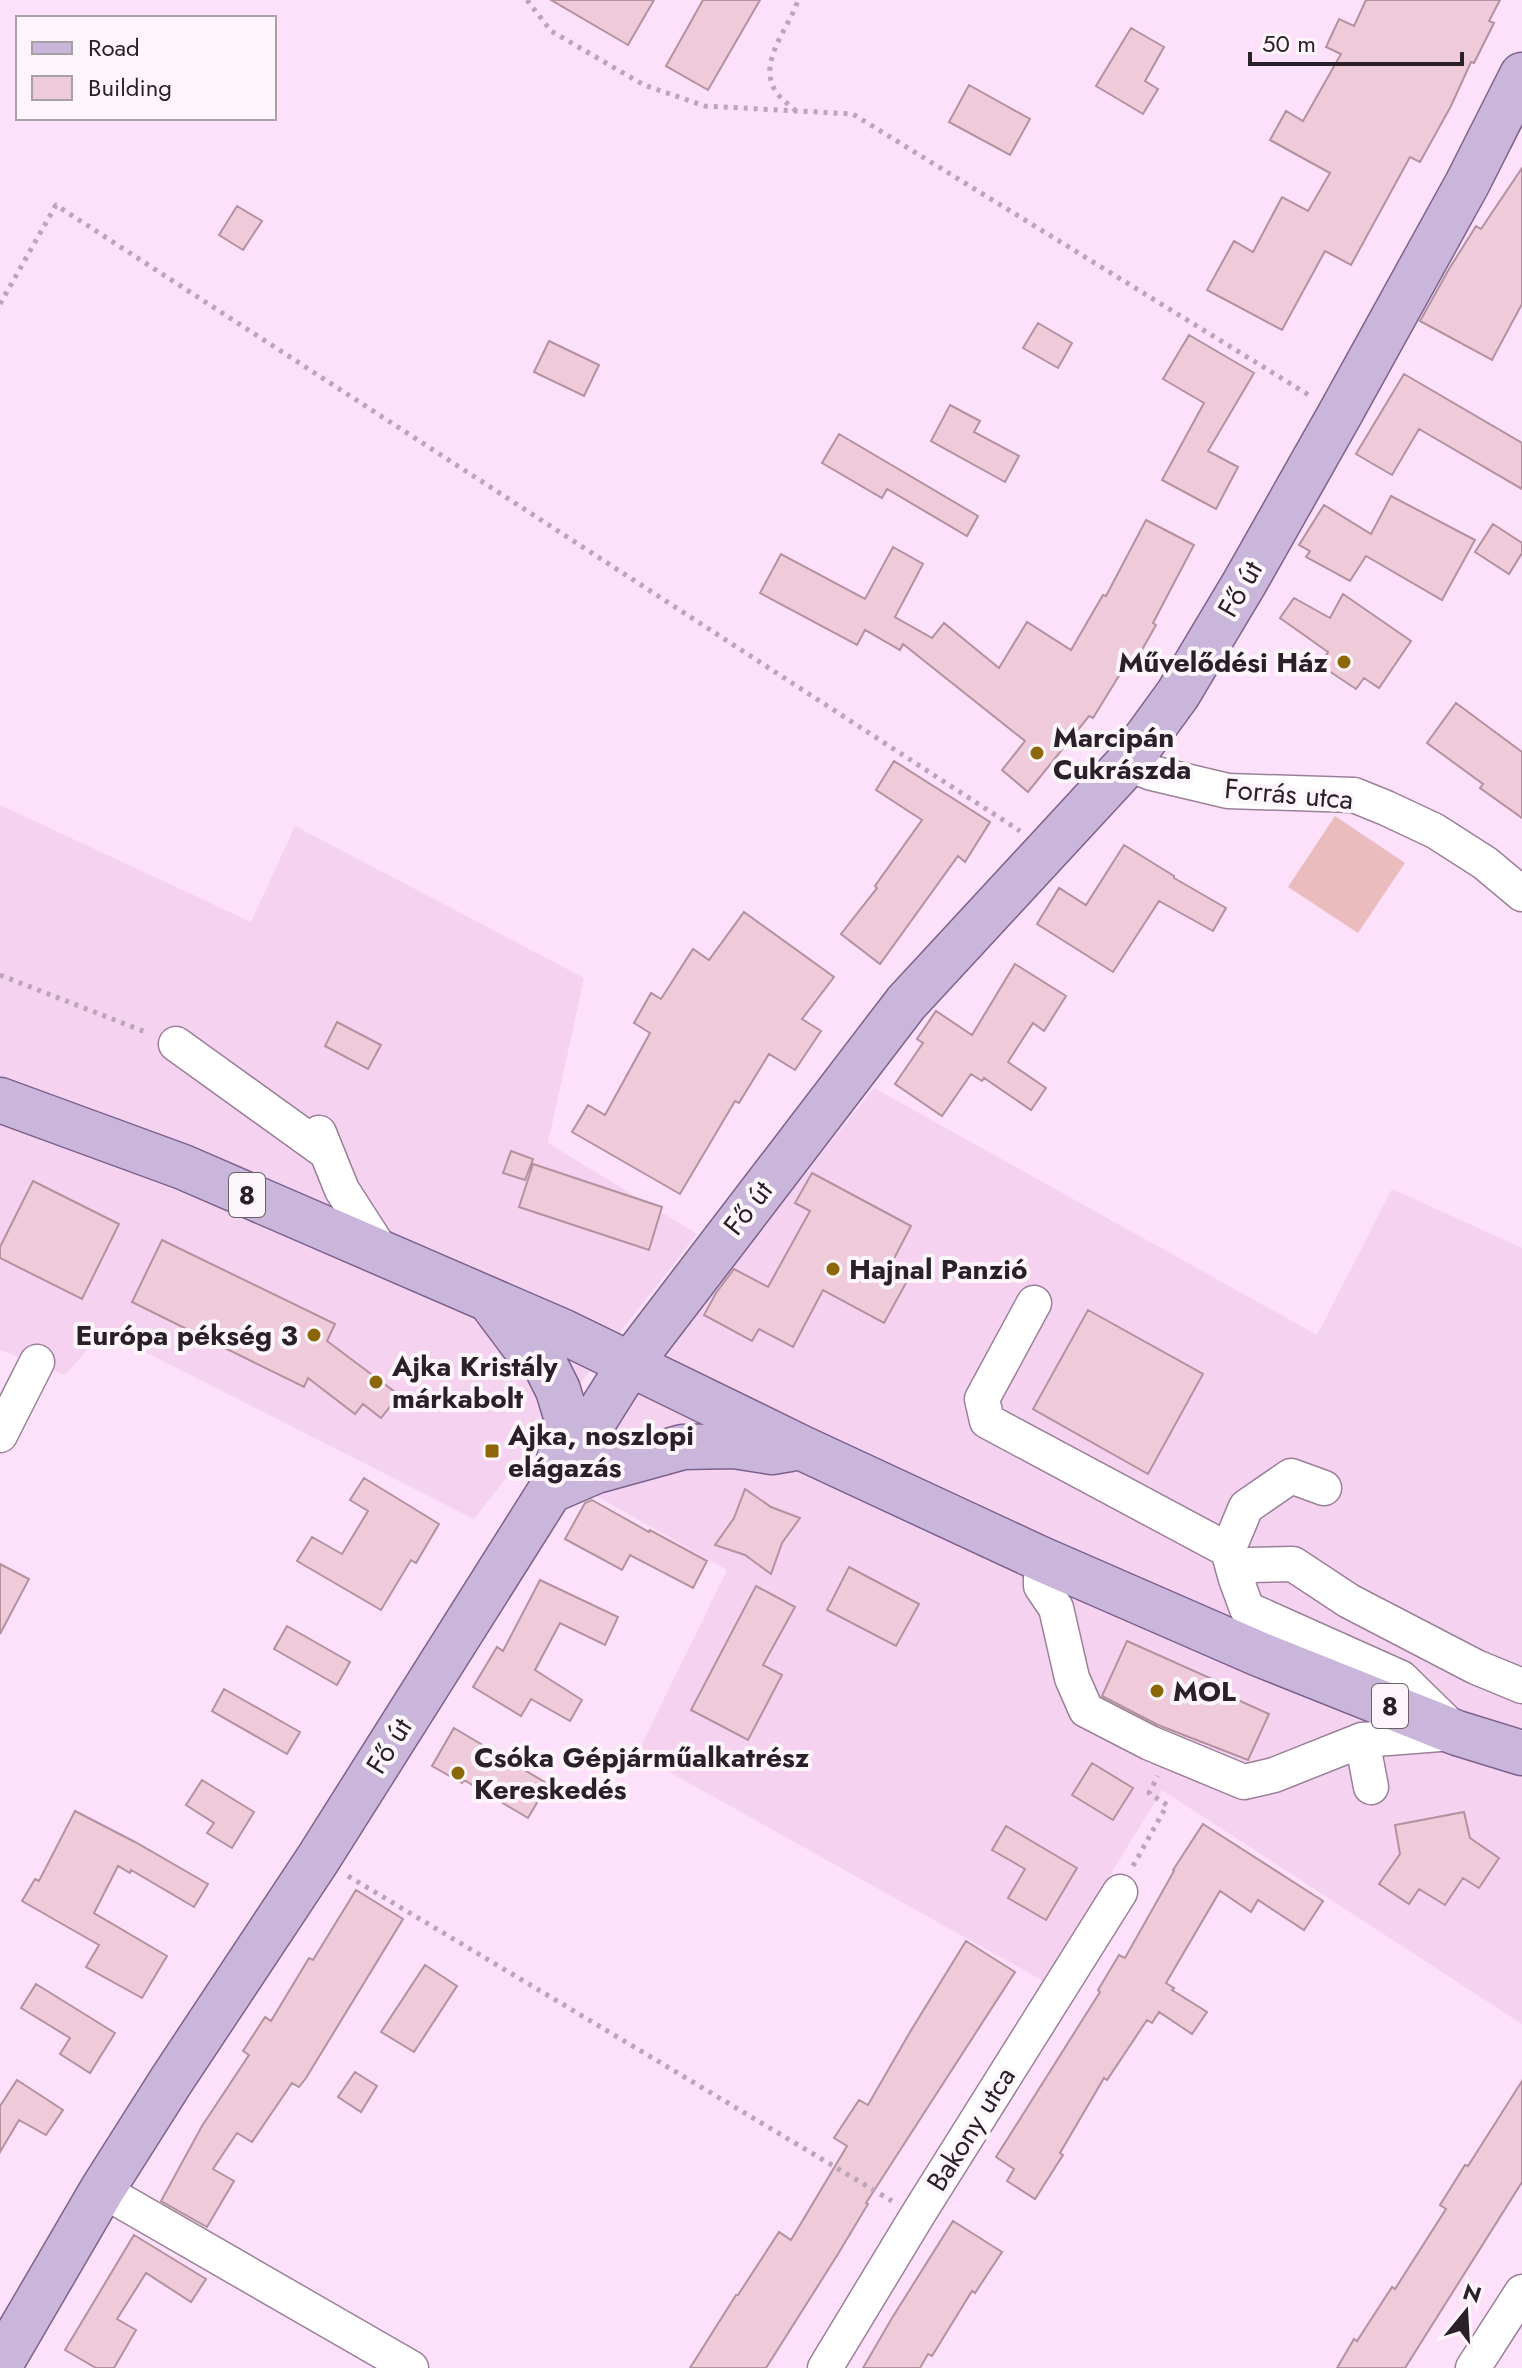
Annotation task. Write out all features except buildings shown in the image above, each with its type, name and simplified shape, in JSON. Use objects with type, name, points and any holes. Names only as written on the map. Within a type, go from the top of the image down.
[{"type":"main road","name":"Fő út","points":[[0,2365],[102,2190],[318,1859],[630,1364],[906,1003],[1127,764],[1178,694],[1340,414],[1467,184],[1522,75]]},
{"type":"main road","name":"8","points":[[0,1100],[183,1167],[564,1332],[802,1448],[1041,1559],[1259,1654],[1457,1733],[1522,1753]]},
{"type":"main road","points":[[490,1301],[524,1346],[544,1362],[558,1390],[568,1423],[552,1490]]},
{"type":"main road","points":[[552,1490],[596,1471],[683,1447],[734,1446],[772,1452],[802,1448]]},
{"type":"street","name":"Forrás utca","points":[[1127,764],[1228,791],[1354,795],[1435,831],[1485,863],[1522,894]]},
{"type":"street","points":[[176,1044],[322,1141],[342,1190],[382,1252]]},
{"type":"street","points":[[1034,1303],[982,1399],[987,1421],[1232,1565],[1293,1564],[1349,1601],[1476,1667],[1522,1686]]},
{"type":"street","points":[[0,1435],[37,1362]]},
{"type":"street","points":[[1324,1488],[1291,1476],[1246,1507],[1232,1565],[1247,1609],[1401,1678],[1457,1733]]},
{"type":"street","points":[[1041,1559],[1041,1586],[1056,1608],[1072,1678],[1086,1710],[1150,1743],[1244,1782],[1274,1775],[1362,1740],[1457,1733]]},
{"type":"street","points":[[1362,1740],[1371,1787]]},
{"type":"street","name":"Bakony utca","points":[[825,2368],[1120,1892]]},
{"type":"street","points":[[102,2190],[411,2368]]},
{"type":"street","points":[[1473,2368],[1522,2292]]},
{"type":"path","points":[[527,0],[551,31],[644,85],[705,106],[853,114],[1340,414]]},
{"type":"path","points":[[796,111],[776,92],[769,75],[778,37],[795,11],[798,0]]},
{"type":"path","points":[[0,304],[56,205],[1048,849]]},
{"type":"path","points":[[0,975],[176,1044]]},
{"type":"path","points":[[1120,1892],[1167,1805],[1149,1793]]},
{"type":"path","points":[[318,1859],[917,2216]]},
{"type":"shaded area","points":[[0,805],[251,922],[295,826],[584,978],[548,1143],[697,1234],[474,1519],[104,1331],[65,1375],[0,1350]]},
{"type":"shaded area","points":[[1335,816],[1405,863],[1358,933],[1288,887]]},
{"type":"shaded area","points":[[874,1088],[1317,1335],[1392,1189],[1522,1248],[1522,2024],[1162,1790],[1045,1982],[637,1754],[727,1570],[579,1486],[660,1356]]},
{"type":"place","name":"Művelődési Ház","points":[[1344,662]]},
{"type":"place","name":"Marcipán Cukrászda","points":[[1037,753]]},
{"type":"place","name":"Hajnal Panzió","points":[[833,1269]]},
{"type":"place","name":"Európa pékség 3","points":[[314,1335]]},
{"type":"place","name":"Ajka Kristály márkabolt","points":[[376,1382]]},
{"type":"place","name":"Ajka, noszlopi elágazás","points":[[492,1451]]},
{"type":"place","name":"MOL","points":[[1157,1691]]},
{"type":"place","name":"Csóka Gépjárműalkatrész Kereskedés","points":[[458,1773]]}]
